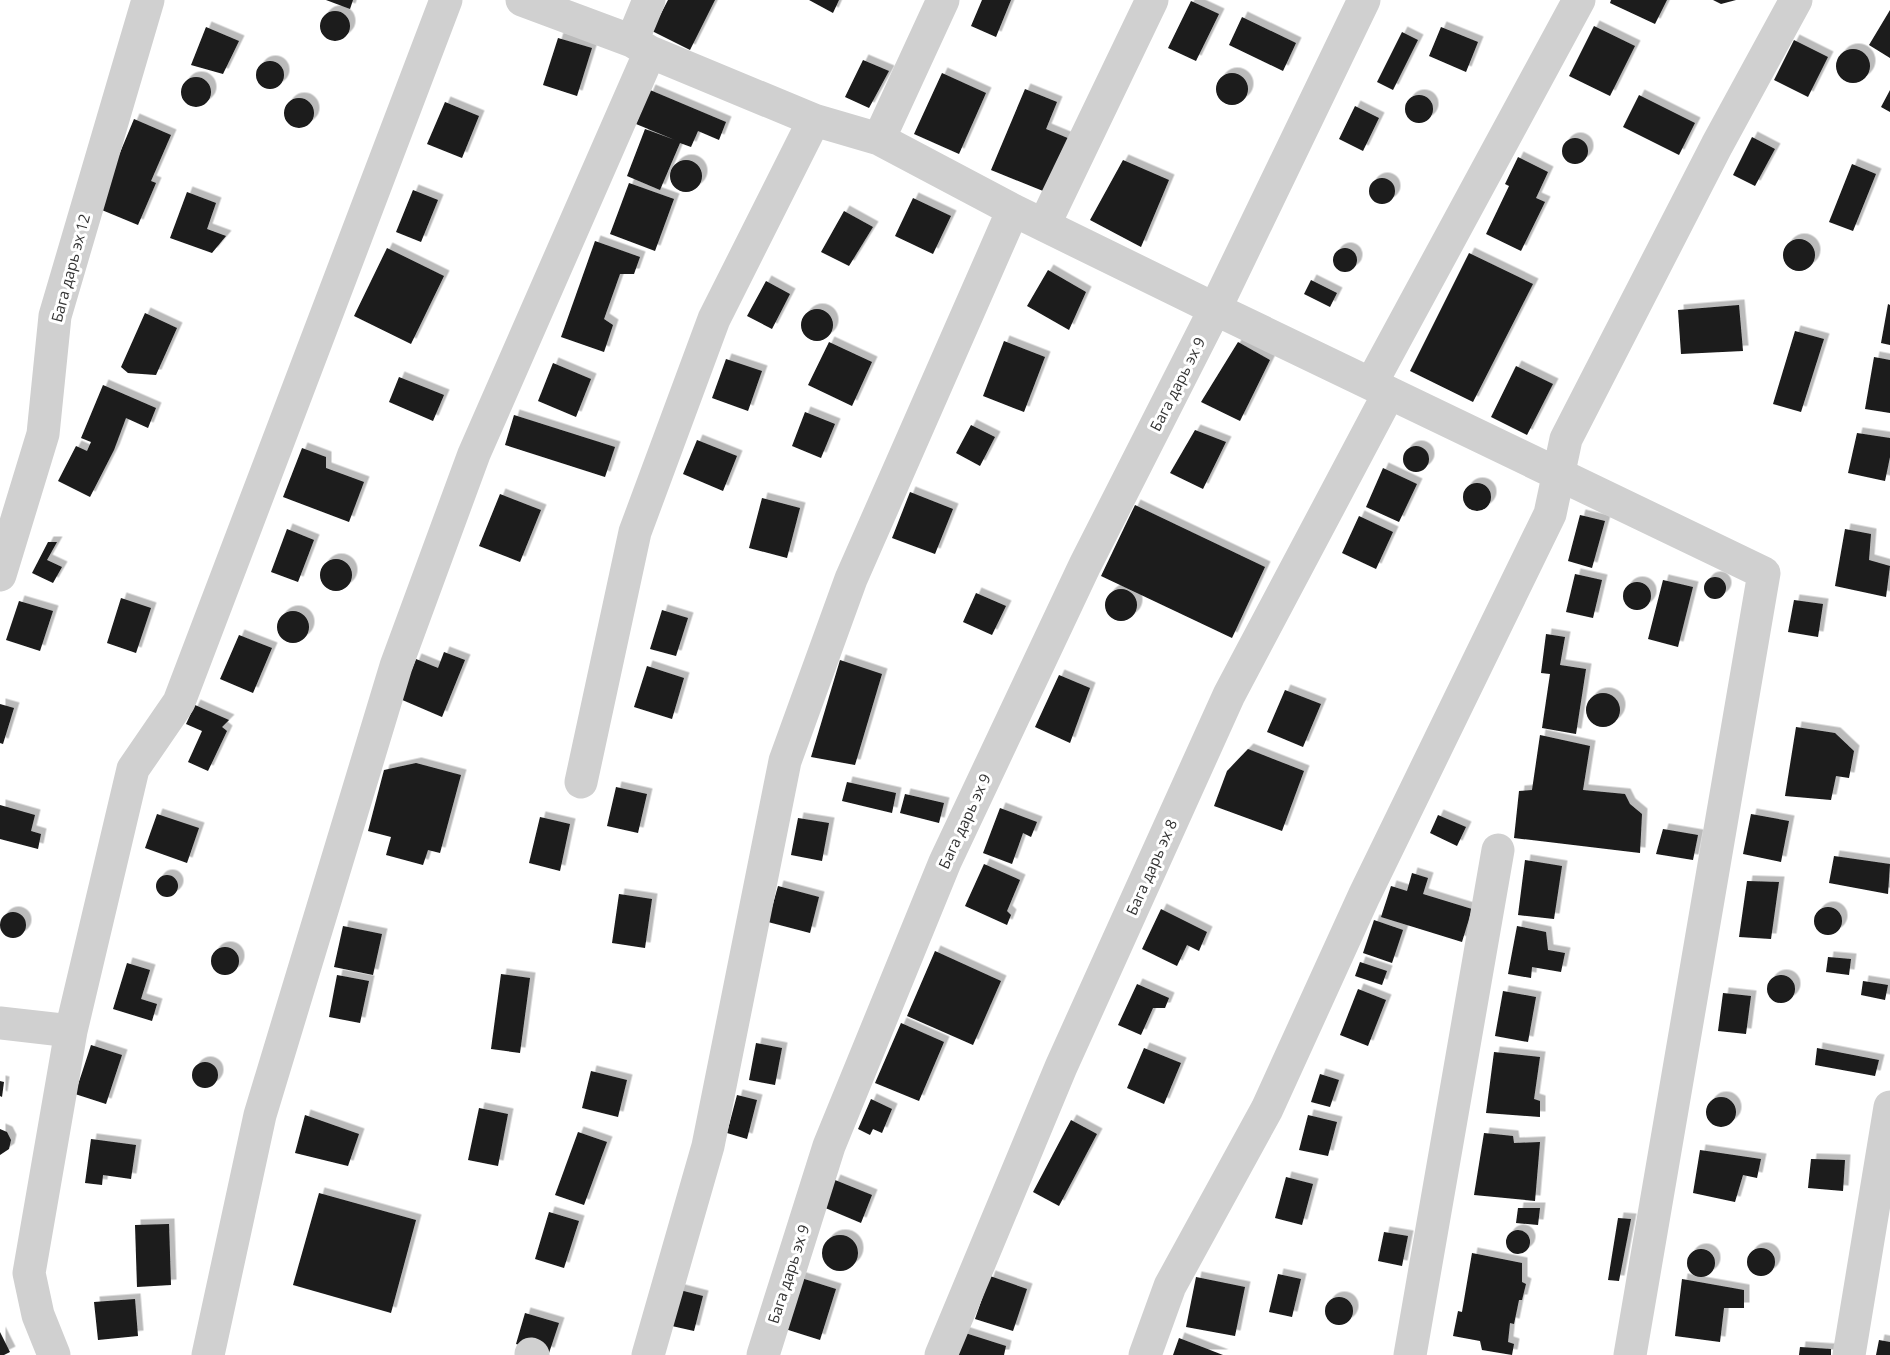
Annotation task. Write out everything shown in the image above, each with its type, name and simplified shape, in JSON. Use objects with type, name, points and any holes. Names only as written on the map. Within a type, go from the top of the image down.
[{"type":"street","name":"Бага дарь эх 12","points":[[0,575],[43,434],[55,316],[148,0]]},
{"type":"street","points":[[54,1355],[38,1315],[29,1273],[71,1031],[133,769],[179,702],[446,0]]},
{"type":"street","points":[[522,0],[641,46],[814,120],[879,139],[1013,210],[1559,476],[1764,573],[1630,1355]]},
{"type":"street","points":[[208,1355],[260,1115],[396,666],[474,454],[641,46],[649,0]]},
{"type":"street","points":[[879,139],[943,0]]},
{"type":"street","points":[[1044,225],[1152,0]]},
{"type":"street","name":"Бага дарь эх 9","points":[[763,1355],[829,1146],[945,862],[1084,565],[1215,309],[1364,0]]},
{"type":"street","name":"Бага дарь эх 8","points":[[941,1355],[1061,1067],[1229,695],[1380,388],[1579,0]]},
{"type":"street","points":[[1145,1355],[1170,1286],[1267,1109],[1364,896],[1550,514],[1566,439],[1717,146],[1796,0]]},
{"type":"street","points":[[581,782],[635,532],[714,319],[814,120]]},
{"type":"street","points":[[648,1355],[708,1146],[785,761],[851,579],[1013,210]]},
{"type":"street","points":[[1410,1355],[1498,850]]},
{"type":"street","points":[[0,1023],[71,1031]]},
{"type":"street","points":[[1849,1355],[1890,1107]]},
{"type":"building","points":[[326,0],[353,0],[350,9]]},
{"type":"building","points":[[668,0],[715,0],[690,50],[652,31]]},
{"type":"building","points":[[809,0],[839,0],[833,13]]},
{"type":"building","points":[[982,0],[1011,0],[996,37],[971,26]]},
{"type":"building","points":[[1611,0],[1667,0],[1655,24],[1610,3]]},
{"type":"building","points":[[1713,0],[1736,0],[1721,4]]},
{"type":"building","points":[[1191,1],[1219,14],[1196,61],[1168,48]]},
{"type":"building","points":[[1890,10],[1890,58],[1869,45]]},
{"type":"building","points":[[335,11],[345,16],[350,26],[345,36],[335,41],[325,36],[320,26],[325,16]]},
{"type":"building","points":[[1242,17],[1296,43],[1283,71],[1229,45]]},
{"type":"building","points":[[1594,26],[1635,46],[1610,96],[1569,76]]},
{"type":"building","points":[[206,27],[239,41],[223,74],[191,65]]},
{"type":"building","points":[[1441,27],[1478,42],[1466,72],[1429,56]]},
{"type":"building","points":[[1402,32],[1418,40],[1393,90],[1377,82]]},
{"type":"building","points":[[558,38],[592,48],[577,96],[543,85]]},
{"type":"building","points":[[1794,40],[1828,57],[1808,97],[1774,80]]},
{"type":"building","points":[[1853,49],[1865,54],[1870,66],[1865,78],[1853,83],[1841,78],[1836,66],[1841,54]]},
{"type":"building","points":[[863,60],[889,71],[869,108],[845,97]]},
{"type":"building","points":[[270,61],[280,65],[284,75],[280,85],[270,89],[260,85],[256,75],[260,65]]},
{"type":"building","points":[[942,73],[986,93],[959,154],[914,134]]},
{"type":"building","points":[[1232,73],[1243,78],[1248,89],[1243,100],[1232,105],[1221,100],[1216,89],[1221,78]]},
{"type":"building","points":[[196,77],[206,82],[211,92],[206,102],[196,107],[186,102],[181,92],[186,82]]},
{"type":"building","points":[[1025,89],[1057,102],[1046,129],[1070,139],[1048,193],[991,170]]},
{"type":"building","points":[[650,90],[726,122],[719,140],[698,131],[691,147],[680,143],[660,190],[627,176],[645,129],[675,140],[636,124]]},
{"type":"building","points":[[1890,90],[1890,112],[1881,107]]},
{"type":"building","points":[[1419,95],[1429,99],[1433,109],[1429,119],[1419,123],[1409,119],[1405,109],[1409,99]]},
{"type":"building","points":[[1639,95],[1695,123],[1679,155],[1623,127]]},
{"type":"building","points":[[299,98],[309,103],[314,113],[309,123],[299,128],[289,123],[284,113],[289,103]]},
{"type":"building","points":[[445,102],[479,116],[462,158],[427,144]]},
{"type":"building","points":[[1355,106],[1379,118],[1363,151],[1339,139]]},
{"type":"building","points":[[134,119],[171,135],[151,181],[156,183],[138,225],[97,208]]},
{"type":"building","points":[[1752,137],[1775,149],[1755,186],[1733,175]]},
{"type":"building","points":[[1575,138],[1585,141],[1588,151],[1585,161],[1575,164],[1565,161],[1562,151],[1565,141]]},
{"type":"building","points":[[1518,157],[1548,172],[1536,198],[1545,202],[1521,251],[1486,234],[1509,186],[1505,184]]},
{"type":"building","points":[[686,160],[697,165],[702,176],[697,187],[686,192],[675,187],[670,176],[675,165]]},
{"type":"building","points":[[1123,160],[1169,180],[1141,247],[1090,220]]},
{"type":"building","points":[[1852,164],[1876,174],[1853,231],[1829,222]]},
{"type":"building","points":[[1382,178],[1391,182],[1395,191],[1391,200],[1382,204],[1373,200],[1369,191],[1373,182]]},
{"type":"building","points":[[629,183],[674,199],[655,251],[610,234]]},
{"type":"building","points":[[413,190],[438,200],[421,242],[396,232]]},
{"type":"building","points":[[187,192],[216,203],[207,229],[226,236],[212,253],[170,238]]},
{"type":"building","points":[[913,198],[951,216],[933,254],[895,236]]},
{"type":"building","points":[[844,211],[873,227],[849,266],[821,252]]},
{"type":"building","points":[[1799,239],[1811,243],[1815,255],[1811,267],[1799,271],[1787,267],[1783,255],[1787,243]]},
{"type":"building","points":[[595,241],[640,257],[634,274],[620,274],[604,319],[613,325],[604,352],[561,337]]},
{"type":"building","points":[[387,248],[444,276],[411,344],[354,316]]},
{"type":"building","points":[[1340,248],[1350,248],[1357,255],[1357,265],[1350,272],[1340,272],[1333,265],[1333,255]]},
{"type":"building","points":[[1469,253],[1533,284],[1473,402],[1410,371]]},
{"type":"building","points":[[1048,270],[1086,292],[1069,330],[1027,306]]},
{"type":"building","points":[[1311,280],[1337,293],[1330,307],[1304,294]]},
{"type":"building","points":[[766,281],[790,294],[772,329],[747,316]]},
{"type":"building","points":[[1888,304],[1890,305],[1890,345],[1881,343]]},
{"type":"building","points":[[1739,305],[1743,351],[1681,354],[1678,310]]},
{"type":"building","points":[[817,309],[828,314],[833,325],[828,336],[817,341],[806,336],[801,325],[806,314]]},
{"type":"building","points":[[145,313],[177,328],[156,375],[128,373],[121,367]]},
{"type":"building","points":[[1795,331],[1824,339],[1801,412],[1773,404]]},
{"type":"building","points":[[1004,341],[1045,357],[1024,412],[983,396]]},
{"type":"building","points":[[829,342],[872,362],[852,406],[808,385]]},
{"type":"building","points":[[1238,342],[1270,360],[1240,421],[1201,402]]},
{"type":"building","points":[[1874,357],[1890,360],[1890,413],[1865,409]]},
{"type":"building","points":[[726,359],[762,371],[748,411],[712,398]]},
{"type":"building","points":[[553,363],[591,379],[576,417],[538,401]]},
{"type":"building","points":[[1516,366],[1553,384],[1527,435],[1491,417]]},
{"type":"building","points":[[399,377],[444,395],[433,421],[389,402]]},
{"type":"building","points":[[103,385],[156,408],[148,428],[126,418],[114,450],[90,497],[58,481],[76,446],[87,451],[91,442],[81,438]]},
{"type":"building","points":[[805,412],[835,424],[821,458],[792,446]]},
{"type":"building","points":[[514,415],[615,447],[605,477],[505,445]]},
{"type":"building","points":[[971,425],[995,437],[980,466],[956,453]]},
{"type":"building","points":[[1195,430],[1226,442],[1203,489],[1170,473]]},
{"type":"building","points":[[1857,433],[1890,438],[1890,457],[1885,481],[1848,473]]},
{"type":"building","points":[[697,440],[737,456],[723,491],[683,474]]},
{"type":"building","points":[[1416,446],[1425,450],[1429,459],[1425,468],[1416,472],[1407,468],[1403,459],[1407,450]]},
{"type":"building","points":[[302,448],[326,457],[326,468],[364,482],[349,522],[283,497]]},
{"type":"building","points":[[1383,468],[1417,484],[1399,522],[1366,507]]},
{"type":"building","points":[[1477,483],[1487,487],[1491,497],[1487,507],[1477,511],[1467,507],[1463,497],[1467,487]]},
{"type":"building","points":[[910,492],[953,509],[935,554],[892,538]]},
{"type":"building","points":[[500,494],[541,510],[520,562],[479,546]]},
{"type":"building","points":[[762,498],[800,508],[787,558],[749,548]]},
{"type":"building","points":[[1135,505],[1265,567],[1232,638],[1101,576]]},
{"type":"building","points":[[1580,515],[1605,521],[1592,568],[1568,561]]},
{"type":"building","points":[[1359,516],[1393,532],[1376,569],[1342,553]]},
{"type":"building","points":[[287,529],[314,540],[298,582],[271,572]]},
{"type":"building","points":[[1845,529],[1871,534],[1869,560],[1890,566],[1886,597],[1835,586]]},
{"type":"building","points":[[48,542],[57,542],[47,560],[62,567],[53,583],[32,573]]},
{"type":"building","points":[[336,559],[347,564],[352,575],[347,586],[336,591],[325,586],[320,575],[325,564]]},
{"type":"building","points":[[1575,574],[1602,580],[1593,618],[1566,612]]},
{"type":"building","points":[[1711,577],[1719,577],[1726,584],[1726,592],[1719,599],[1711,599],[1704,592],[1704,584]]},
{"type":"building","points":[[1663,580],[1693,587],[1678,647],[1648,639]]},
{"type":"building","points":[[1637,582],[1647,586],[1651,596],[1647,606],[1637,610],[1627,606],[1623,596],[1627,586]]},
{"type":"building","points":[[1121,589],[1132,594],[1137,605],[1132,616],[1121,621],[1110,616],[1105,605],[1110,594]]},
{"type":"building","points":[[976,593],[1006,606],[992,635],[963,622]]},
{"type":"building","points":[[121,598],[151,608],[136,653],[107,643]]},
{"type":"building","points":[[1794,600],[1823,604],[1818,637],[1788,632]]},
{"type":"building","points":[[19,601],[53,611],[40,651],[6,640]]},
{"type":"building","points":[[662,610],[688,618],[676,656],[650,649]]},
{"type":"building","points":[[293,611],[304,616],[309,627],[304,638],[293,643],[282,638],[277,627],[282,616]]},
{"type":"building","points":[[1546,634],[1565,637],[1560,665],[1586,669],[1576,734],[1542,728],[1550,674],[1541,673]]},
{"type":"building","points":[[239,635],[272,648],[253,693],[220,679]]},
{"type":"building","points":[[444,652],[465,660],[442,717],[400,699],[416,659],[438,668]]},
{"type":"building","points":[[840,660],[882,674],[855,765],[811,757]]},
{"type":"building","points":[[647,666],[684,678],[672,719],[634,707]]},
{"type":"building","points":[[1059,675],[1090,688],[1070,743],[1035,727]]},
{"type":"building","points":[[1285,690],[1321,704],[1303,747],[1267,732]]},
{"type":"building","points":[[1603,693],[1615,698],[1620,710],[1615,722],[1603,727],[1591,722],[1586,710],[1591,698]]},
{"type":"building","points":[[0,704],[14,708],[3,744],[0,743]]},
{"type":"building","points":[[195,705],[229,720],[222,727],[227,731],[208,771],[188,762],[202,731],[186,724]]},
{"type":"building","points":[[1796,727],[1835,733],[1854,751],[1849,778],[1836,776],[1831,800],[1785,796]]},
{"type":"building","points":[[1540,735],[1590,746],[1583,790],[1625,794],[1630,804],[1642,814],[1640,853],[1514,838],[1519,791],[1532,790]]},
{"type":"building","points":[[1248,749],[1304,771],[1282,831],[1214,806],[1227,771]]},
{"type":"building","points":[[416,763],[461,775],[440,853],[428,850],[423,865],[386,855],[391,837],[368,831],[384,770]]},
{"type":"building","points":[[847,782],[896,793],[892,813],[842,801]]},
{"type":"building","points":[[616,787],[647,794],[638,833],[607,826]]},
{"type":"building","points":[[905,794],[944,803],[939,823],[900,813]]},
{"type":"building","points":[[0,805],[35,815],[31,831],[41,834],[38,849],[0,839]]},
{"type":"building","points":[[1000,808],[1037,822],[1031,837],[1023,833],[1012,864],[983,853]]},
{"type":"building","points":[[157,814],[199,828],[187,863],[145,848]]},
{"type":"building","points":[[1751,814],[1789,821],[1781,862],[1743,854]]},
{"type":"building","points":[[1438,815],[1466,827],[1457,846],[1430,833]]},
{"type":"building","points":[[540,817],[570,824],[560,871],[529,863]]},
{"type":"building","points":[[798,818],[829,823],[822,861],[791,855]]},
{"type":"building","points":[[1663,829],[1698,835],[1693,860],[1656,854]]},
{"type":"building","points":[[1834,856],[1890,864],[1888,894],[1829,883]]},
{"type":"building","points":[[1525,860],[1562,866],[1554,919],[1518,915]]},
{"type":"building","points":[[984,864],[1020,880],[1007,911],[1011,915],[1007,925],[965,906]]},
{"type":"building","points":[[1412,873],[1428,878],[1423,894],[1472,909],[1462,942],[1381,917],[1391,886],[1407,891]]},
{"type":"building","points":[[167,875],[175,878],[178,886],[175,894],[167,897],[159,894],[156,886],[159,878]]},
{"type":"building","points":[[1747,881],[1779,882],[1771,939],[1739,937]]},
{"type":"building","points":[[778,886],[819,897],[810,933],[768,922]]},
{"type":"building","points":[[619,894],[652,899],[645,948],[612,943]]},
{"type":"building","points":[[1828,907],[1838,911],[1842,921],[1838,931],[1828,935],[1818,931],[1814,921],[1818,911]]},
{"type":"building","points":[[1161,909],[1207,932],[1199,951],[1187,945],[1177,966],[1142,949]]},
{"type":"building","points":[[13,912],[22,916],[26,925],[22,934],[13,938],[4,934],[0,925],[4,916]]},
{"type":"building","points":[[1374,920],[1403,930],[1392,963],[1363,953]]},
{"type":"building","points":[[343,926],[382,934],[373,975],[334,967]]},
{"type":"building","points":[[1517,926],[1546,932],[1548,950],[1565,953],[1561,972],[1532,967],[1531,978],[1508,974]]},
{"type":"building","points":[[225,947],[235,951],[239,961],[235,971],[225,975],[215,971],[211,961],[215,951]]},
{"type":"building","points":[[935,951],[1001,981],[973,1045],[907,1016]]},
{"type":"building","points":[[1828,957],[1851,959],[1849,975],[1826,972]]},
{"type":"building","points":[[1360,962],[1387,971],[1382,985],[1355,976]]},
{"type":"building","points":[[127,963],[150,970],[141,999],[157,1004],[152,1021],[113,1009]]},
{"type":"building","points":[[501,974],[530,978],[520,1053],[491,1049]]},
{"type":"building","points":[[337,975],[369,981],[360,1023],[329,1017]]},
{"type":"building","points":[[1781,975],[1791,979],[1795,989],[1791,999],[1781,1003],[1771,999],[1767,989],[1771,979]]},
{"type":"building","points":[[1863,981],[1888,985],[1885,1000],[1861,995]]},
{"type":"building","points":[[1137,984],[1169,998],[1165,1008],[1153,1008],[1141,1035],[1118,1025]]},
{"type":"building","points":[[1358,989],[1386,1000],[1368,1046],[1340,1035]]},
{"type":"building","points":[[1503,991],[1536,997],[1528,1042],[1495,1036]]},
{"type":"building","points":[[1723,993],[1751,996],[1746,1034],[1718,1031]]},
{"type":"building","points":[[901,1023],[944,1042],[919,1101],[875,1083]]},
{"type":"building","points":[[756,1043],[782,1048],[775,1085],[749,1080]]},
{"type":"building","points":[[91,1045],[122,1055],[106,1104],[75,1094]]},
{"type":"building","points":[[1144,1048],[1181,1063],[1164,1104],[1127,1088]]},
{"type":"building","points":[[1817,1048],[1879,1060],[1875,1076],[1815,1065]]},
{"type":"building","points":[[1494,1052],[1540,1057],[1534,1099],[1540,1101],[1540,1117],[1486,1113]]},
{"type":"building","points":[[205,1062],[214,1066],[218,1075],[214,1084],[205,1088],[196,1084],[192,1075],[196,1066]]},
{"type":"building","points":[[591,1071],[627,1080],[618,1117],[582,1108]]},
{"type":"building","points":[[1320,1074],[1339,1080],[1330,1107],[1311,1102]]},
{"type":"building","points":[[0,1081],[4,1082],[2,1097],[0,1096]]},
{"type":"building","points":[[737,1095],[757,1100],[747,1139],[727,1133]]},
{"type":"building","points":[[1721,1097],[1732,1101],[1736,1112],[1732,1123],[1721,1127],[1710,1123],[1706,1112],[1710,1101]]},
{"type":"building","points":[[871,1099],[892,1109],[882,1133],[873,1129],[870,1135],[858,1129]]},
{"type":"building","points":[[479,1108],[508,1114],[498,1166],[468,1160]]},
{"type":"building","points":[[305,1115],[359,1134],[348,1166],[295,1153]]},
{"type":"building","points":[[1308,1115],[1337,1122],[1328,1156],[1299,1150]]},
{"type":"building","points":[[1071,1120],[1097,1134],[1059,1206],[1033,1192]]},
{"type":"building","points":[[0,1129],[7,1132],[11,1140],[9,1149],[0,1155]]},
{"type":"building","points":[[578,1132],[607,1142],[584,1205],[555,1195]]},
{"type":"building","points":[[1484,1133],[1513,1136],[1514,1143],[1540,1142],[1535,1201],[1474,1195]]},
{"type":"building","points":[[91,1139],[136,1145],[131,1179],[103,1175],[102,1185],[85,1183]]},
{"type":"building","points":[[1700,1150],[1761,1159],[1757,1178],[1743,1175],[1735,1202],[1693,1193]]},
{"type":"building","points":[[1811,1159],[1845,1160],[1843,1191],[1808,1188]]},
{"type":"building","points":[[1286,1177],[1313,1184],[1302,1225],[1275,1218]]},
{"type":"building","points":[[835,1180],[872,1195],[861,1223],[823,1207]]},
{"type":"building","points":[[319,1193],[416,1220],[391,1313],[293,1285]]},
{"type":"building","points":[[1518,1208],[1540,1208],[1538,1225],[1516,1223]]},
{"type":"building","points":[[549,1212],[579,1221],[564,1268],[535,1259]]},
{"type":"building","points":[[1618,1218],[1631,1219],[1619,1281],[1608,1280]]},
{"type":"building","points":[[169,1224],[171,1285],[137,1287],[135,1225]]},
{"type":"building","points":[[1518,1230],[1527,1233],[1530,1242],[1527,1251],[1518,1254],[1509,1251],[1506,1242],[1509,1233]]},
{"type":"building","points":[[1384,1232],[1408,1236],[1402,1266],[1378,1261]]},
{"type":"building","points":[[840,1235],[853,1240],[858,1253],[853,1266],[840,1271],[827,1266],[822,1253],[827,1240]]},
{"type":"building","points":[[1761,1248],[1771,1252],[1775,1262],[1771,1272],[1761,1276],[1751,1272],[1747,1262],[1751,1252]]},
{"type":"building","points":[[1701,1249],[1711,1253],[1715,1263],[1711,1273],[1701,1277],[1691,1273],[1687,1263],[1691,1253]]},
{"type":"building","points":[[1472,1253],[1522,1263],[1522,1282],[1526,1284],[1522,1300],[1519,1300],[1514,1324],[1510,1323],[1508,1342],[1514,1344],[1512,1355],[1482,1350],[1480,1341],[1453,1336],[1458,1311],[1462,1312]]},
{"type":"building","points":[[1278,1274],[1301,1279],[1292,1317],[1269,1312]]},
{"type":"building","points":[[990,1276],[1027,1289],[1013,1331],[975,1319]]},
{"type":"building","points":[[798,1277],[836,1289],[820,1340],[782,1328]]},
{"type":"building","points":[[1196,1277],[1245,1287],[1235,1336],[1186,1327]]},
{"type":"building","points":[[1682,1279],[1744,1290],[1744,1308],[1724,1308],[1720,1342],[1675,1336]]},
{"type":"building","points":[[672,1288],[703,1296],[694,1331],[663,1324]]},
{"type":"building","points":[[1339,1297],[1349,1301],[1353,1311],[1349,1321],[1339,1325],[1329,1321],[1325,1311],[1329,1301]]},
{"type":"building","points":[[135,1299],[138,1336],[98,1340],[94,1302]]},
{"type":"building","points":[[525,1313],[559,1323],[549,1353],[516,1344]]},
{"type":"building","points":[[0,1332],[10,1352],[4,1355],[0,1355]]},
{"type":"building","points":[[962,1332],[1006,1346],[1004,1355],[956,1355]]},
{"type":"building","points":[[1179,1338],[1223,1355],[1173,1355]]},
{"type":"building","points":[[1879,1340],[1890,1342],[1890,1355],[1876,1355]]},
{"type":"building","points":[[1800,1347],[1831,1349],[1831,1355],[1799,1355]]}]
